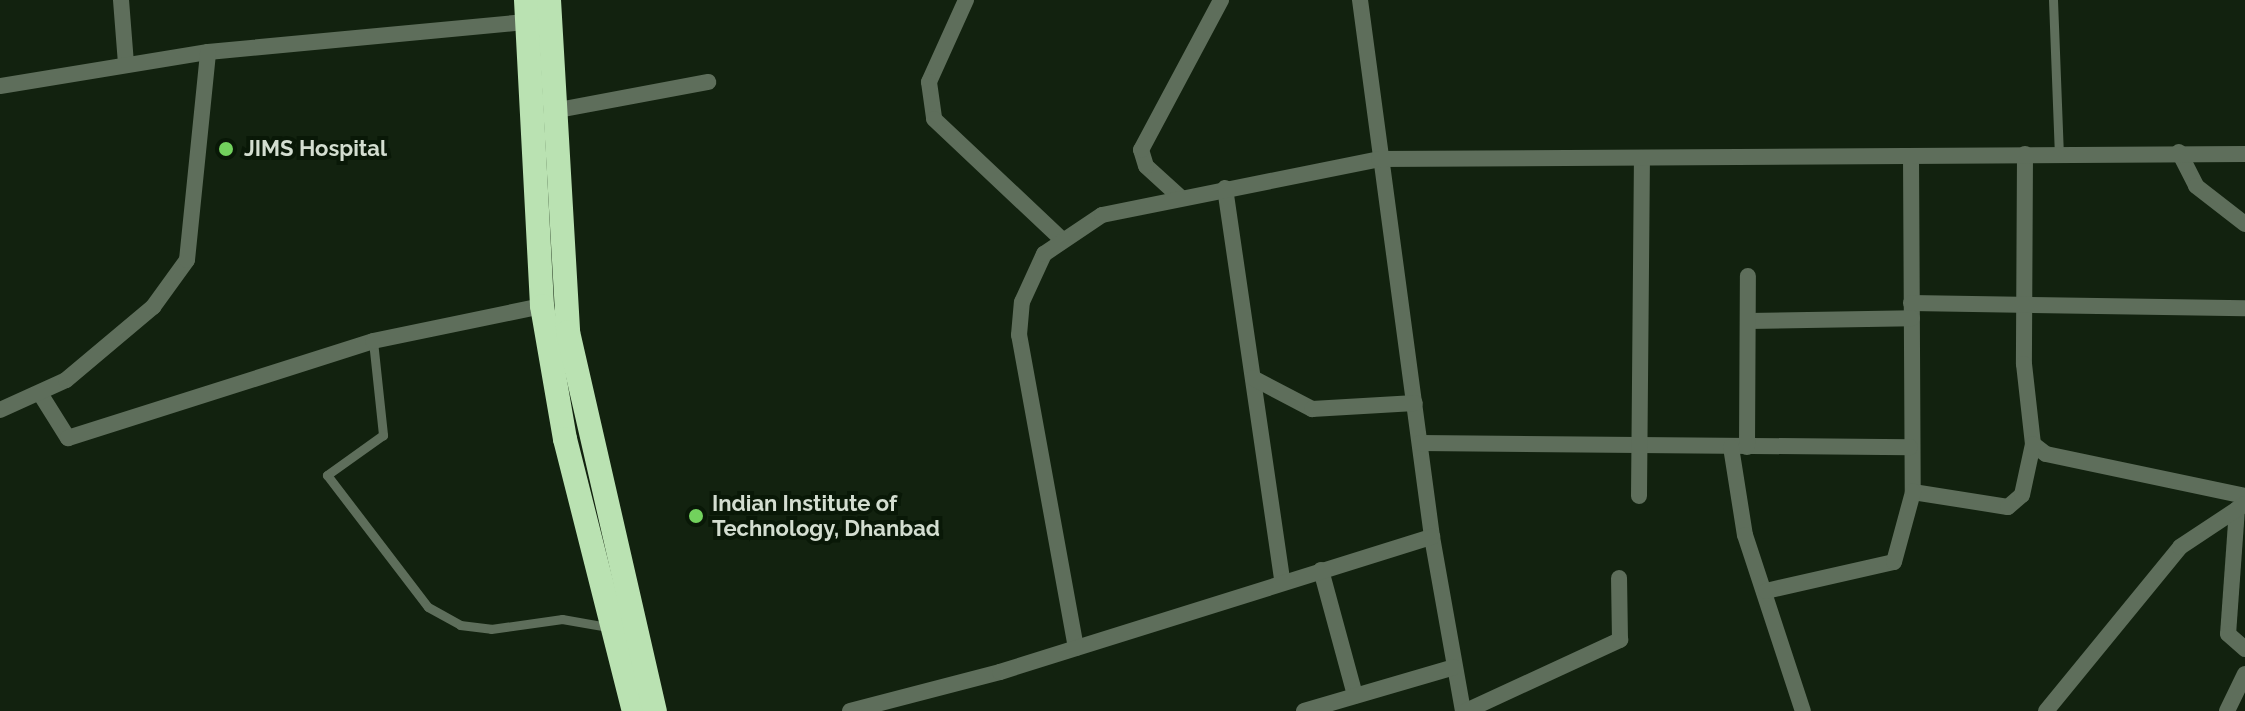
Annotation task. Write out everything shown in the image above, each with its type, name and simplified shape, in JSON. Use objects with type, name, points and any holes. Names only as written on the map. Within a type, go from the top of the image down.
[{"type":"highway","points":[[549,0],[553,111],[572,357],[655,711]]},
{"type":"highway","points":[[527,11],[542,306],[565,439],[634,711]]},
{"type":"street","points":[[121,0],[126,64]]},
{"type":"street","points":[[966,0],[929,82],[934,119],[1059,237]]},
{"type":"street","points":[[1181,198],[1146,166],[1141,150],[1221,0]]},
{"type":"street","points":[[1360,0],[1432,537],[1454,667],[1465,711],[1620,640],[1619,578]]},
{"type":"street","points":[[0,86],[208,52],[527,11]]},
{"type":"street","points":[[0,410],[41,395],[153,307],[187,260],[208,52]]},
{"type":"street","points":[[553,111],[708,82]]},
{"type":"street","points":[[2179,152],[2196,186],[2245,224]]},
{"type":"street","points":[[1076,648],[1019,335],[1031,274],[1059,237],[1102,215],[1379,159],[1642,162],[2025,154],[2245,154]]},
{"type":"street","points":[[1913,492],[2008,507],[2022,495],[2033,444],[2024,310],[2025,154]]},
{"type":"street","points":[[1766,591],[1894,562],[1913,492],[1910,447],[1911,157]]},
{"type":"street","points":[[1639,496],[1642,162]]},
{"type":"street","points":[[1225,188],[1282,581]]},
{"type":"street","points":[[1748,276],[1739,447],[1745,535],[1766,591],[1803,711]]},
{"type":"street","points":[[41,395],[68,438],[373,341],[542,306]]},
{"type":"street","points":[[1748,321],[1912,311],[2245,308]]},
{"type":"street","points":[[1253,378],[1312,409],[1415,403]]},
{"type":"street","points":[[1420,443],[1639,448],[1910,447]]},
{"type":"street","points":[[2033,444],[2046,454],[2242,503]]},
{"type":"street","points":[[2242,503],[2226,607],[2228,634],[2245,649]]},
{"type":"street","points":[[2046,711],[2180,547],[2242,503]]},
{"type":"street","points":[[850,711],[1076,648],[1282,581],[1432,537]]},
{"type":"street","points":[[1321,570],[1355,695]]},
{"type":"street","points":[[1304,711],[1454,667]]},
{"type":"street","points":[[2227,711],[2245,674]]},
{"type":"lane","points":[[2053,0],[2059,154]]},
{"type":"lane","points":[[373,341],[383,435],[327,475],[428,607],[460,625],[491,629],[562,619],[615,629]]},
{"type":"place","name":"JIMS Hospital","points":[[226,149]]},
{"type":"place","name":"Indian Institute of Technology, Dhanbad","points":[[696,516]]}]
